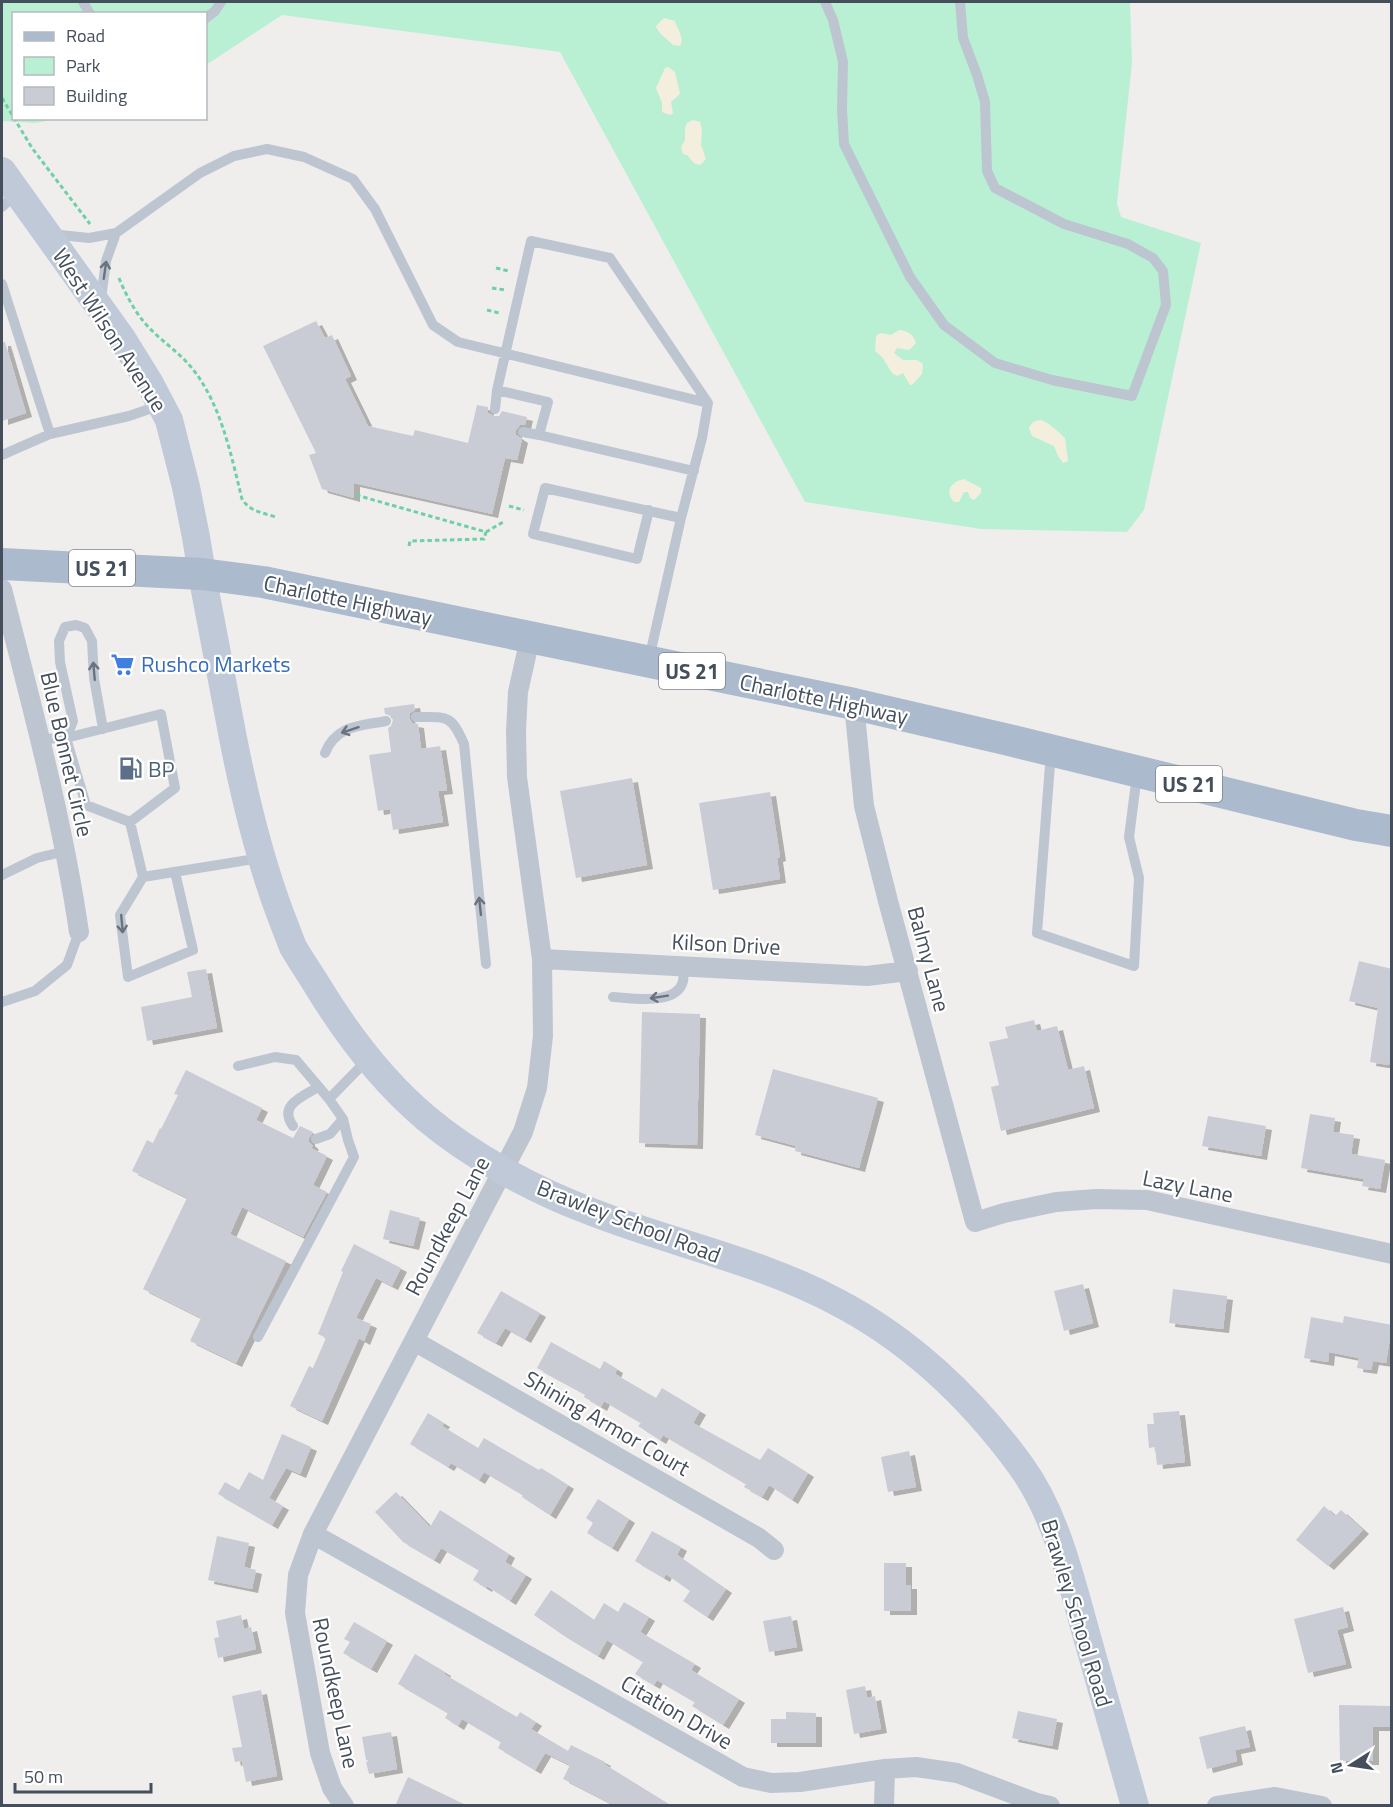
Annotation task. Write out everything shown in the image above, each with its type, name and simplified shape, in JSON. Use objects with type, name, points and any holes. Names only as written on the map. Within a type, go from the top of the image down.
[{"type":"main road","name":"West Wilson Avenue","points":[[7,190],[47,233],[133,357],[169,420],[186,487],[202,574]]},
{"type":"main road","name":"Charlotte Highway","points":[[2,564],[202,574],[263,582],[854,704],[1344,822],[1392,831]]},
{"type":"main road","name":"Brawley School Road","points":[[202,574],[245,800],[267,880],[293,946],[330,1008],[388,1082],[427,1119],[463,1145],[538,1188],[592,1212],[792,1281],[835,1301],[871,1322],[918,1355],[978,1414],[1023,1469],[1046,1510],[1069,1572],[1135,1806]]},
{"type":"street","name":"Blue Bonnet Circle","points":[[2,589],[41,739],[66,852],[79,932]]},
{"type":"street","name":"Roundkeep Lane","points":[[344,1806],[332,1788],[320,1754],[295,1613],[298,1575],[313,1534],[523,1132],[537,1088],[543,1036],[542,959],[517,777],[516,730],[519,692],[530,638]]},
{"type":"street","name":"Balmy Lane","points":[[854,704],[864,806],[975,1222]]},
{"type":"street","name":"Kilson Drive","points":[[542,959],[867,976],[908,971]]},
{"type":"street","name":"Lazy Lane","points":[[975,1222],[1056,1202],[1096,1199],[1147,1200],[1392,1254]]},
{"type":"street","name":"Shining Armor Court","points":[[414,1341],[759,1538],[774,1550]]},
{"type":"street","name":"Citation Drive","points":[[313,1534],[743,1778],[771,1783],[800,1782],[885,1769],[916,1767],[957,1773],[1050,1806]]},
{"type":"street","points":[[884,1806],[885,1769]]},
{"type":"street","points":[[1217,1806],[1275,1797],[1322,1806]]},
{"type":"lane","points":[[207,17],[221,2]]},
{"type":"lane","points":[[825,2],[833,20],[843,62],[844,144],[910,277],[944,325],[995,363],[1052,380],[1132,396],[1166,305],[1163,271],[1153,258],[1128,244],[1064,224],[994,188],[987,171],[985,102],[963,38],[960,2]]},
{"type":"lane","points":[[47,233],[89,238],[116,232],[201,173],[234,156],[267,149],[304,157],[353,180],[375,209],[433,325],[458,342],[708,403]]},
{"type":"lane","points":[[100,309],[106,261],[116,232]]},
{"type":"lane","points":[[495,410],[497,390],[531,241],[610,258],[708,403],[702,438],[648,662]]},
{"type":"lane","points":[[2,284],[50,434]]},
{"type":"lane","points":[[497,390],[548,402],[539,435]]},
{"type":"lane","points":[[2,455],[50,434],[129,417],[161,405]]},
{"type":"lane","points":[[523,432],[694,471]]},
{"type":"lane","points":[[649,510],[637,559],[533,534],[545,488],[649,510],[681,518]]},
{"type":"lane","points":[[103,729],[94,678],[92,641],[85,628],[75,625],[65,627],[58,641],[60,662],[73,721],[66,738],[86,805],[130,822]]},
{"type":"lane","points":[[41,739],[66,738],[161,714],[175,788],[130,822]]},
{"type":"lane","points":[[417,717],[442,717],[451,721],[464,744],[486,964]]},
{"type":"lane","points":[[325,753],[329,741],[348,729],[386,721]]},
{"type":"lane","points":[[1051,750],[1037,933],[1134,966],[1139,878],[1129,837],[1137,771]]},
{"type":"lane","points":[[130,822],[143,877],[120,915],[128,977],[193,950],[175,872]]},
{"type":"lane","points":[[2,875],[37,858],[66,852]]},
{"type":"lane","points":[[143,877],[261,858]]},
{"type":"lane","points":[[2,1002],[35,991],[67,965],[79,932]]},
{"type":"lane","points":[[613,997],[651,999],[666,997],[677,991],[683,981],[683,966]]},
{"type":"lane","points":[[237,1066],[275,1057],[296,1060],[343,1119],[354,1157],[258,1337]]},
{"type":"lane","points":[[329,1099],[369,1058]]},
{"type":"lane","points":[[293,1126],[287,1119],[287,1112],[292,1104],[318,1086]]},
{"type":"lane","points":[[316,1139],[330,1134],[343,1119]]},
{"type":"path","points":[[2,98],[12,115]]},
{"type":"path","points":[[15,120],[32,148],[88,220],[91,231]]},
{"type":"path","points":[[118,277],[143,321],[191,367],[205,387],[232,458],[245,505],[276,517]]},
{"type":"path","points":[[356,495],[486,532]]},
{"type":"path","points":[[409,546],[410,541],[484,539],[486,532],[505,521]]},
{"type":"green space","points":[[2,2],[1130,2],[1132,63],[1117,203],[1121,217],[1201,243],[1144,510],[1127,532],[981,529],[805,502],[560,52],[282,15],[207,64],[207,12],[12,12],[12,120],[52,120],[35,123],[2,121]]},
{"type":"sand","points":[[664,18],[675,21],[681,36],[680,46],[673,45],[657,29],[656,26]]},
{"type":"sand","points":[[668,67],[675,72],[680,94],[671,102],[673,113],[670,115],[662,112],[662,103],[656,88],[665,68]]},
{"type":"sand","points":[[693,120],[700,122],[702,129],[701,145],[706,159],[700,165],[683,154],[681,147],[685,140],[687,123]]},
{"type":"sand","points":[[899,330],[910,334],[916,343],[909,350],[897,348],[894,353],[903,360],[917,360],[923,364],[922,374],[912,385],[903,373],[897,376],[892,373],[882,357],[875,351],[876,336],[880,333],[891,335]]},
{"type":"sand","points":[[1041,420],[1051,425],[1065,438],[1068,461],[1063,463],[1054,446],[1032,436],[1030,426]]},
{"type":"sand","points":[[964,479],[981,488],[981,493],[974,500],[970,498],[968,492],[964,492],[959,502],[954,502],[950,488],[956,482]]},
{"type":"building","points":[[316,321],[325,338],[332,335],[351,376],[345,379],[368,426],[413,436],[415,430],[468,443],[477,405],[488,407],[488,413],[494,416],[499,416],[502,411],[527,417],[525,425],[520,425],[516,430],[516,435],[522,439],[517,460],[505,458],[492,514],[354,483],[354,498],[322,489],[309,455],[316,453],[263,346]]},
{"type":"building","points":[[2,342],[5,342],[26,413],[2,421]]},
{"type":"building","points":[[414,704],[415,710],[410,713],[409,718],[412,723],[418,724],[421,749],[440,746],[447,790],[438,791],[443,822],[393,830],[390,809],[378,811],[369,755],[391,752],[388,728],[393,720],[391,716],[385,714],[384,708]]},
{"type":"building","points":[[632,778],[647,865],[576,878],[560,791]]},
{"type":"building","points":[[770,792],[780,857],[777,858],[780,879],[713,890],[699,803]]},
{"type":"building","points":[[1359,961],[1392,969],[1392,1044],[1389,1065],[1370,1062],[1378,1008],[1349,1001]]},
{"type":"building","points":[[206,969],[217,1028],[147,1041],[141,1007],[192,997],[187,972]]},
{"type":"building","points":[[642,1012],[700,1014],[697,1145],[639,1143]]},
{"type":"building","points":[[1034,1020],[1037,1031],[1057,1026],[1068,1070],[1084,1066],[1094,1108],[1001,1131],[991,1087],[999,1085],[989,1042],[1008,1038],[1005,1027]]},
{"type":"building","points":[[773,1069],[878,1098],[859,1168],[795,1151],[796,1146],[755,1135]]},
{"type":"building","points":[[186,1070],[262,1108],[256,1120],[293,1138],[300,1126],[313,1132],[309,1138],[313,1146],[311,1148],[327,1156],[313,1185],[327,1192],[303,1237],[242,1207],[230,1234],[286,1261],[236,1363],[190,1341],[201,1318],[143,1289],[187,1198],[132,1171],[147,1140],[153,1143],[161,1129],[178,1095],[174,1094]]},
{"type":"building","points":[[1310,1114],[1335,1118],[1333,1132],[1354,1135],[1351,1154],[1385,1160],[1380,1189],[1362,1186],[1364,1179],[1301,1168]]},
{"type":"building","points":[[1208,1116],[1266,1126],[1261,1156],[1202,1146]]},
{"type":"building","points":[[390,1210],[420,1218],[413,1246],[383,1239]]},
{"type":"building","points":[[354,1244],[401,1268],[392,1286],[376,1278],[356,1318],[371,1324],[364,1341],[359,1338],[322,1421],[290,1406],[309,1366],[313,1368],[326,1338],[318,1334],[343,1272],[341,1271]]},
{"type":"building","points":[[1083,1284],[1093,1323],[1064,1331],[1054,1291]]},
{"type":"building","points":[[1173,1289],[1227,1296],[1223,1329],[1169,1323]]},
{"type":"building","points":[[501,1291],[540,1313],[525,1339],[505,1328],[496,1343],[477,1333]]},
{"type":"building","points":[[1344,1316],[1392,1325],[1386,1363],[1373,1361],[1371,1370],[1357,1368],[1359,1358],[1329,1352],[1328,1362],[1304,1358],[1311,1317],[1343,1323]]},
{"type":"building","points":[[551,1342],[600,1369],[604,1361],[617,1369],[615,1374],[656,1398],[662,1388],[700,1411],[693,1423],[760,1460],[768,1448],[808,1473],[792,1500],[769,1485],[762,1497],[744,1487],[746,1484],[663,1435],[660,1440],[638,1426],[641,1423],[604,1401],[601,1407],[584,1397],[585,1394],[537,1368]]},
{"type":"building","points":[[1179,1411],[1185,1462],[1157,1465],[1155,1447],[1149,1448],[1147,1424],[1154,1424],[1153,1413]]},
{"type":"building","points":[[428,1413],[444,1423],[442,1426],[478,1448],[484,1438],[568,1485],[550,1515],[522,1497],[523,1495],[484,1472],[479,1480],[451,1463],[448,1467],[410,1444]]},
{"type":"building","points":[[282,1434],[311,1447],[300,1474],[286,1468],[269,1498],[283,1506],[272,1525],[218,1494],[225,1482],[239,1490],[249,1472],[263,1480]]},
{"type":"building","points":[[909,1451],[916,1487],[888,1492],[881,1457]]},
{"type":"building","points":[[396,1492],[430,1527],[440,1510],[509,1554],[505,1562],[526,1575],[510,1601],[473,1580],[479,1570],[441,1548],[434,1560],[403,1542],[375,1512]]},
{"type":"building","points":[[598,1499],[629,1519],[612,1548],[587,1533],[593,1523],[586,1518]]},
{"type":"building","points":[[1324,1506],[1335,1516],[1341,1510],[1363,1530],[1328,1566],[1296,1540]]},
{"type":"building","points":[[652,1531],[681,1547],[677,1555],[726,1589],[707,1617],[683,1601],[690,1591],[666,1574],[664,1578],[635,1561]]},
{"type":"building","points":[[217,1536],[249,1543],[244,1567],[256,1570],[252,1589],[208,1580]]},
{"type":"building","points":[[884,1563],[906,1563],[906,1585],[911,1585],[911,1611],[884,1611]]},
{"type":"building","points":[[551,1590],[594,1620],[604,1603],[618,1612],[624,1602],[649,1617],[640,1632],[695,1664],[691,1670],[739,1699],[723,1725],[692,1706],[695,1702],[657,1680],[654,1685],[635,1674],[643,1662],[607,1640],[598,1656],[534,1615]]},
{"type":"building","points":[[1343,1607],[1348,1627],[1337,1630],[1346,1664],[1308,1673],[1294,1619]]},
{"type":"building","points":[[241,1615],[244,1629],[251,1627],[256,1649],[218,1658],[214,1638],[219,1637],[216,1621]]},
{"type":"building","points":[[791,1616],[797,1647],[769,1652],[763,1621]]},
{"type":"building","points":[[354,1622],[387,1641],[371,1669],[343,1653],[350,1642],[344,1639]]},
{"type":"building","points":[[415,1654],[517,1717],[520,1712],[536,1722],[531,1729],[568,1751],[571,1745],[605,1762],[604,1764],[672,1806],[616,1806],[563,1779],[570,1765],[545,1753],[535,1770],[498,1748],[501,1742],[462,1719],[458,1726],[445,1718],[448,1713],[398,1684]]},
{"type":"building","points":[[865,1686],[867,1698],[875,1696],[881,1729],[854,1734],[846,1690]]},
{"type":"building","points":[[261,1690],[277,1776],[246,1782],[242,1761],[235,1762],[232,1748],[242,1747],[232,1696]]},
{"type":"building","points":[[1339,1705],[1392,1706],[1392,1727],[1373,1727],[1373,1761],[1340,1761]]},
{"type":"building","points":[[1018,1711],[1057,1719],[1052,1746],[1012,1738]]},
{"type":"building","points":[[786,1712],[816,1713],[816,1743],[771,1743],[771,1719],[786,1719]]},
{"type":"building","points":[[1245,1726],[1250,1747],[1235,1750],[1237,1761],[1207,1769],[1199,1737]]},
{"type":"building","points":[[391,1732],[397,1769],[369,1774],[366,1762],[369,1761],[366,1760],[362,1737]]},
{"type":"building","points":[[408,1777],[468,1806],[395,1806]]},
{"type":"place","name":"Rushco Markets","points":[[123,664]]},
{"type":"place","name":"BP","points":[[130,769]]}]
